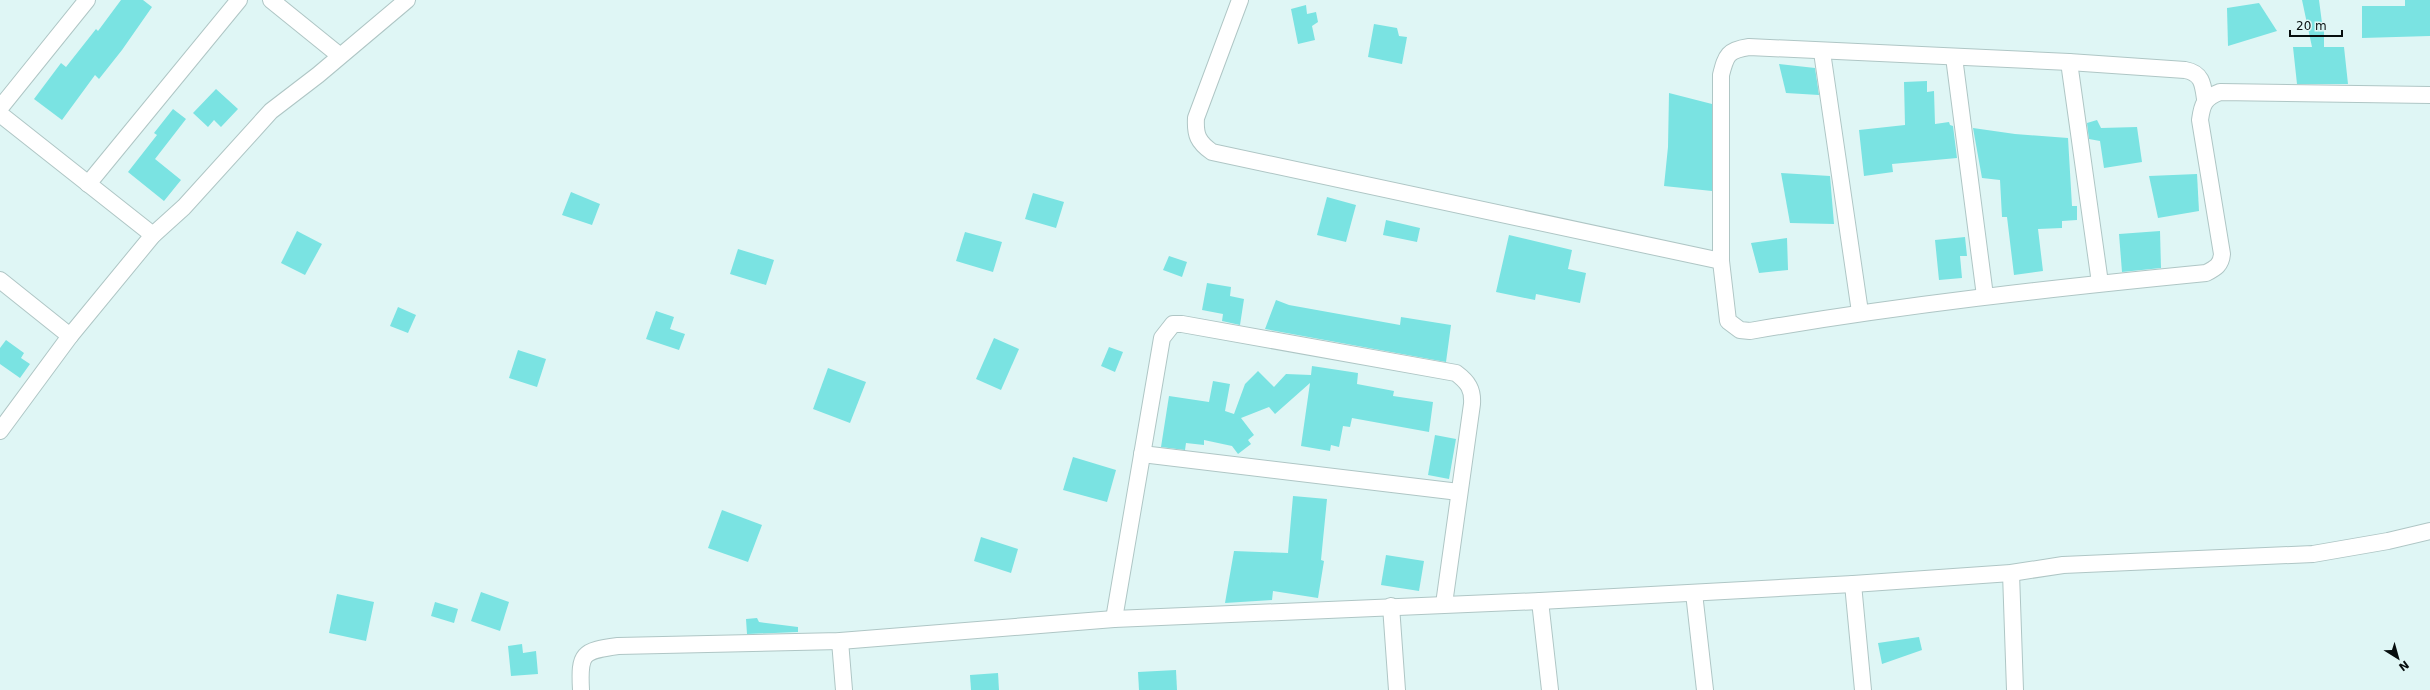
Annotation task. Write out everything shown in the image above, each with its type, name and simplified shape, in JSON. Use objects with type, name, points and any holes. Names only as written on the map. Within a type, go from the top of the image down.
[{"type":"street","points":[[0,108],[87,0]]},
{"type":"street","points":[[88,184],[239,0]]},
{"type":"street","points":[[271,0],[339,55]]},
{"type":"street","points":[[0,431],[70,336],[153,235],[184,207],[271,111],[318,75],[339,55],[407,0]]},
{"type":"street","points":[[1240,0],[1196,118],[1195,133],[1200,144],[1212,152],[1721,262]]},
{"type":"street","points":[[1749,47],[1822,52],[2070,62],[2192,71],[2202,80],[2205,99],[2200,120],[2222,254],[2221,263],[2215,269],[2206,273],[1984,296],[1860,312],[1750,331],[1740,330],[1728,321],[1725,311],[1721,262],[1721,75],[1727,55],[1735,49],[1749,47]]},
{"type":"street","points":[[1822,52],[1860,312]]},
{"type":"street","points":[[1954,57],[1984,296]]},
{"type":"street","points":[[2070,62],[2100,283]]},
{"type":"street","points":[[2205,99],[2220,92],[2430,95]]},
{"type":"street","points":[[0,114],[153,235]]},
{"type":"street","points":[[0,280],[70,336]]},
{"type":"street","points":[[1114,619],[1162,338],[1173,324],[1182,324],[1456,373],[1467,381],[1473,393],[1444,604]]},
{"type":"street","points":[[1142,454],[1459,492]]},
{"type":"street","points":[[581,690],[580,663],[585,656],[596,649],[618,646],[840,641],[1114,619],[1391,606],[1540,601],[1853,584],[2011,573],[2078,564],[2313,554],[2388,541],[2430,531]]},
{"type":"street","points":[[2011,573],[2015,690]]},
{"type":"street","points":[[1853,584],[1863,690]]},
{"type":"street","points":[[1694,593],[1705,690]]},
{"type":"street","points":[[1540,601],[1550,690]]},
{"type":"street","points":[[1391,606],[1397,690]]},
{"type":"street","points":[[840,641],[844,690]]},
{"type":"building","points":[[121,0],[143,0],[152,7],[122,50],[99,79],[95,75],[62,120],[34,99],[61,63],[66,67],[96,29],[98,31]]},
{"type":"building","points":[[2302,0],[2319,0],[2322,23],[2324,22],[2324,47],[2344,47],[2348,84],[2297,84],[2293,47],[2312,47]]},
{"type":"building","points":[[2405,0],[2430,0],[2430,36],[2362,38],[2362,6],[2405,6]]},
{"type":"building","points":[[2259,3],[2277,31],[2228,46],[2227,8]]},
{"type":"building","points":[[1306,5],[1307,14],[1316,12],[1318,22],[1312,26],[1315,40],[1298,44],[1291,9]]},
{"type":"building","points":[[1374,24],[1397,28],[1399,36],[1407,37],[1402,64],[1368,57]]},
{"type":"building","points":[[1779,64],[1815,68],[1819,95],[1786,93]]},
{"type":"building","points":[[1927,81],[1927,92],[1934,91],[1935,124],[1949,122],[1950,125],[1953,126],[1957,158],[1892,164],[1893,172],[1864,176],[1859,130],[1905,125],[1904,82]]},
{"type":"building","points":[[216,89],[238,109],[221,127],[214,120],[208,127],[193,113]]},
{"type":"building","points":[[1669,93],[1712,104],[1712,191],[1664,186],[1668,147]]},
{"type":"building","points":[[173,109],[186,119],[155,159],[181,180],[164,201],[128,172],[157,135],[154,133]]},
{"type":"building","points":[[2097,120],[2101,128],[2137,127],[2142,162],[2104,168],[2100,141],[2089,139],[2087,123]]},
{"type":"building","points":[[1973,128],[2015,134],[2068,138],[2072,206],[2077,206],[2077,220],[2062,221],[2062,228],[2038,229],[2043,271],[2014,275],[2007,217],[2002,217],[2000,180],[1982,178]]},
{"type":"building","points":[[1781,173],[1830,176],[1834,224],[1790,223]]},
{"type":"building","points":[[2197,174],[2199,211],[2158,218],[2149,176]]},
{"type":"building","points":[[571,192],[600,204],[592,225],[562,215]]},
{"type":"building","points":[[1033,193],[1064,202],[1056,228],[1025,219]]},
{"type":"building","points":[[1327,197],[1356,205],[1346,242],[1317,235]]},
{"type":"building","points":[[1386,220],[1420,228],[1417,242],[1383,235]]},
{"type":"building","points":[[297,231],[322,244],[305,275],[281,263]]},
{"type":"building","points":[[2160,231],[2161,268],[2122,272],[2119,234]]},
{"type":"building","points":[[965,232],[1002,242],[993,272],[956,261]]},
{"type":"building","points":[[1509,235],[1572,250],[1568,269],[1586,273],[1580,303],[1536,294],[1535,300],[1496,292]]},
{"type":"building","points":[[1965,237],[1967,256],[1960,256],[1962,278],[1939,280],[1935,240]]},
{"type":"building","points":[[1787,238],[1788,270],[1759,273],[1751,243]]},
{"type":"building","points":[[738,249],[774,260],[766,285],[730,274]]},
{"type":"building","points":[[1169,256],[1187,262],[1182,277],[1163,270]]},
{"type":"building","points":[[1207,283],[1231,287],[1230,296],[1244,299],[1240,325],[1222,321],[1223,314],[1202,310]]},
{"type":"building","points":[[1276,300],[1289,305],[1400,325],[1401,317],[1451,325],[1446,362],[1265,329]]},
{"type":"building","points":[[398,307],[416,315],[408,333],[390,326]]},
{"type":"building","points":[[656,311],[674,317],[670,329],[685,334],[679,350],[646,339]]},
{"type":"building","points":[[994,338],[1019,349],[1001,390],[976,379]]},
{"type":"building","points":[[6,340],[24,353],[21,358],[30,364],[20,378],[0,364],[0,348]]},
{"type":"building","points":[[1109,347],[1123,352],[1115,372],[1101,366]]},
{"type":"building","points":[[518,350],[546,359],[537,387],[509,378]]},
{"type":"building","points":[[1312,366],[1358,373],[1357,384],[1394,391],[1393,396],[1433,402],[1429,432],[1352,418],[1350,427],[1343,426],[1339,447],[1331,445],[1330,451],[1301,446],[1310,383],[1275,414],[1269,407],[1241,418],[1254,435],[1248,440],[1251,444],[1238,454],[1232,446],[1204,440],[1204,445],[1186,443],[1185,450],[1161,447],[1169,396],[1209,402],[1213,381],[1230,384],[1225,411],[1234,414],[1245,384],[1258,371],[1274,387],[1286,374],[1311,375]]},
{"type":"building","points":[[828,368],[866,382],[850,423],[813,409]]},
{"type":"building","points":[[1435,435],[1456,439],[1449,479],[1428,475]]},
{"type":"building","points":[[1073,457],[1116,470],[1107,502],[1063,490]]},
{"type":"building","points":[[1293,496],[1327,499],[1321,560],[1324,561],[1318,598],[1273,591],[1272,600],[1225,603],[1234,551],[1288,553]]},
{"type":"building","points":[[722,510],[762,525],[748,562],[708,548]]},
{"type":"building","points":[[981,537],[1018,549],[1011,573],[974,561]]},
{"type":"building","points":[[1386,555],[1424,561],[1419,591],[1381,585]]},
{"type":"building","points":[[481,592],[509,602],[500,631],[471,621]]},
{"type":"building","points":[[337,594],[374,602],[366,641],[329,633]]},
{"type":"building","points":[[435,602],[458,609],[454,623],[431,616]]},
{"type":"building","points":[[757,618],[759,622],[798,627],[798,632],[747,634],[746,619]]},
{"type":"building","points":[[1919,637],[1922,650],[1882,664],[1878,643]]},
{"type":"building","points":[[522,644],[523,653],[536,651],[538,674],[511,676],[508,646]]},
{"type":"building","points":[[1176,670],[1177,690],[1139,690],[1138,672]]},
{"type":"building","points":[[998,673],[999,690],[971,690],[970,675]]}]
